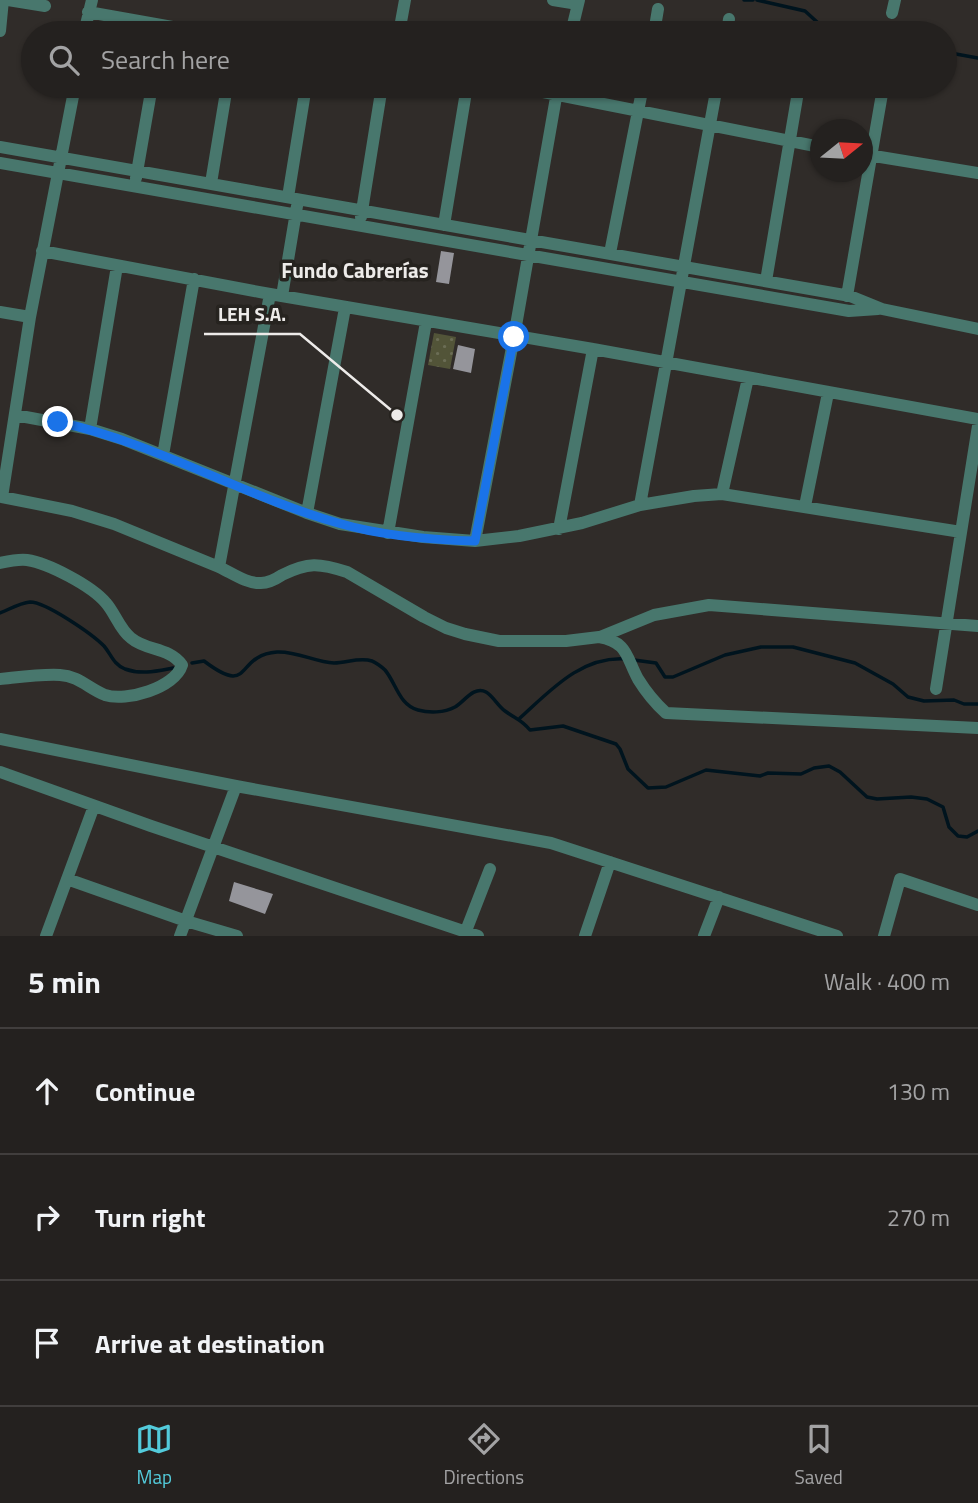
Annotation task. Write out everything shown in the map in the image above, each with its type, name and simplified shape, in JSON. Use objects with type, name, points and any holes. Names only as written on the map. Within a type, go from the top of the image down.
[{"type":"street","points":[[0,31],[5,0],[45,6]]},
{"type":"street","points":[[401,21],[405,0]]},
{"type":"street","points":[[553,0],[578,2],[574,21]]},
{"type":"street","points":[[90,6],[137,21]]},
{"type":"street","points":[[656,21],[658,9]]},
{"type":"street","points":[[73,98],[30,317],[2,497],[72,511],[103,521],[246,580],[264,584],[310,564],[331,567],[346,572],[446,628],[484,639],[539,642],[599,637],[654,615],[709,605],[978,626]]},
{"type":"street","points":[[134,186],[150,98]]},
{"type":"street","points":[[211,183],[225,98]]},
{"type":"street","points":[[219,567],[234,484],[295,214],[293,198],[305,98]]},
{"type":"street","points":[[360,226],[380,98]]},
{"type":"street","points":[[444,225],[465,98]]},
{"type":"street","points":[[475,541],[556,98]]},
{"type":"street","points":[[590,98],[810,145]]},
{"type":"street","points":[[610,253],[641,98]]},
{"type":"street","points":[[640,505],[715,98]]},
{"type":"street","points":[[766,281],[797,98]]},
{"type":"street","points":[[873,130],[881,98]]},
{"type":"street","points":[[0,147],[847,296],[882,309],[978,329]]},
{"type":"street","points":[[873,156],[978,173]]},
{"type":"street","points":[[0,163],[849,311],[882,309]]},
{"type":"street","points":[[847,296],[863,182]]},
{"type":"street","points":[[42,251],[345,308],[593,349],[978,419]]},
{"type":"street","points":[[90,429],[117,266]]},
{"type":"street","points":[[163,455],[194,279]]},
{"type":"street","points":[[307,513],[345,308]]},
{"type":"street","points":[[0,312],[30,317]]},
{"type":"street","points":[[388,533],[426,322]]},
{"type":"street","points":[[559,529],[593,349]]},
{"type":"street","points":[[722,494],[748,378]]},
{"type":"street","points":[[805,506],[828,393]]},
{"type":"street","points":[[15,415],[90,429],[163,455],[307,513],[360,529],[388,533],[475,541],[559,529],[640,505],[722,494],[961,532]]},
{"type":"street","points":[[936,689],[978,426]]},
{"type":"street","points":[[0,563],[20,559],[36,562],[74,580],[98,594],[113,611],[130,638],[167,652],[182,666],[174,678],[165,683],[124,697],[108,696],[74,677],[60,675],[0,679]]},
{"type":"street","points":[[599,637],[622,646],[638,678],[666,713],[978,728]]},
{"type":"street","points":[[0,739],[236,786],[551,843],[837,936]]},
{"type":"street","points":[[0,772],[469,935],[489,869]]},
{"type":"street","points":[[180,936],[236,786]]},
{"type":"street","points":[[46,936],[94,806]]},
{"type":"street","points":[[585,936],[610,862]]},
{"type":"street","points":[[67,879],[237,936]]},
{"type":"street","points":[[884,936],[900,879],[978,905]]},
{"type":"street","points":[[704,936],[719,897]]},
{"type":"green space","points":[[434,333],[456,337],[450,369],[428,365]]},
{"type":"building","points":[[441,251],[454,253],[449,284],[436,282]]},
{"type":"building","points":[[458,345],[475,349],[471,373],[453,369]]},
{"type":"building","points":[[234,882],[273,894],[265,914],[229,901]]},
{"type":"waterway","points":[[744,0],[753,0]]},
{"type":"waterway","points":[[757,0],[805,11],[816,21]]},
{"type":"waterway","points":[[957,54],[978,58]]},
{"type":"waterway","points":[[0,613],[26,603],[37,603],[90,634],[125,669],[143,672],[173,668]]},
{"type":"waterway","points":[[634,660],[656,663],[665,677],[673,677],[725,655],[761,647],[793,647],[855,663],[893,684],[908,697],[924,701],[954,700],[964,704],[978,704]]},
{"type":"waterway","points":[[192,663],[204,661],[230,676],[237,675],[254,660],[277,652],[334,663],[367,660],[375,662],[385,670],[402,699],[418,710],[446,710],[482,690],[530,730],[563,726],[616,744],[628,769],[648,788],[666,787],[706,770],[760,776],[768,773],[801,774],[814,768],[829,766],[840,772],[867,797],[927,799],[943,807],[949,827],[958,836],[967,837],[978,831]]},
{"type":"waterway","points":[[520,718],[555,686],[581,669],[595,663],[626,659]]},
{"type":"place","name":"LEH S.A.","points":[[397,415]]},
{"type":"district","name":"Fundo Cabrerías","points":[[355,270]]},
{"type":"route","points":[[58,422],[122,439],[340,524],[388,533],[475,541],[514,337]]}]
